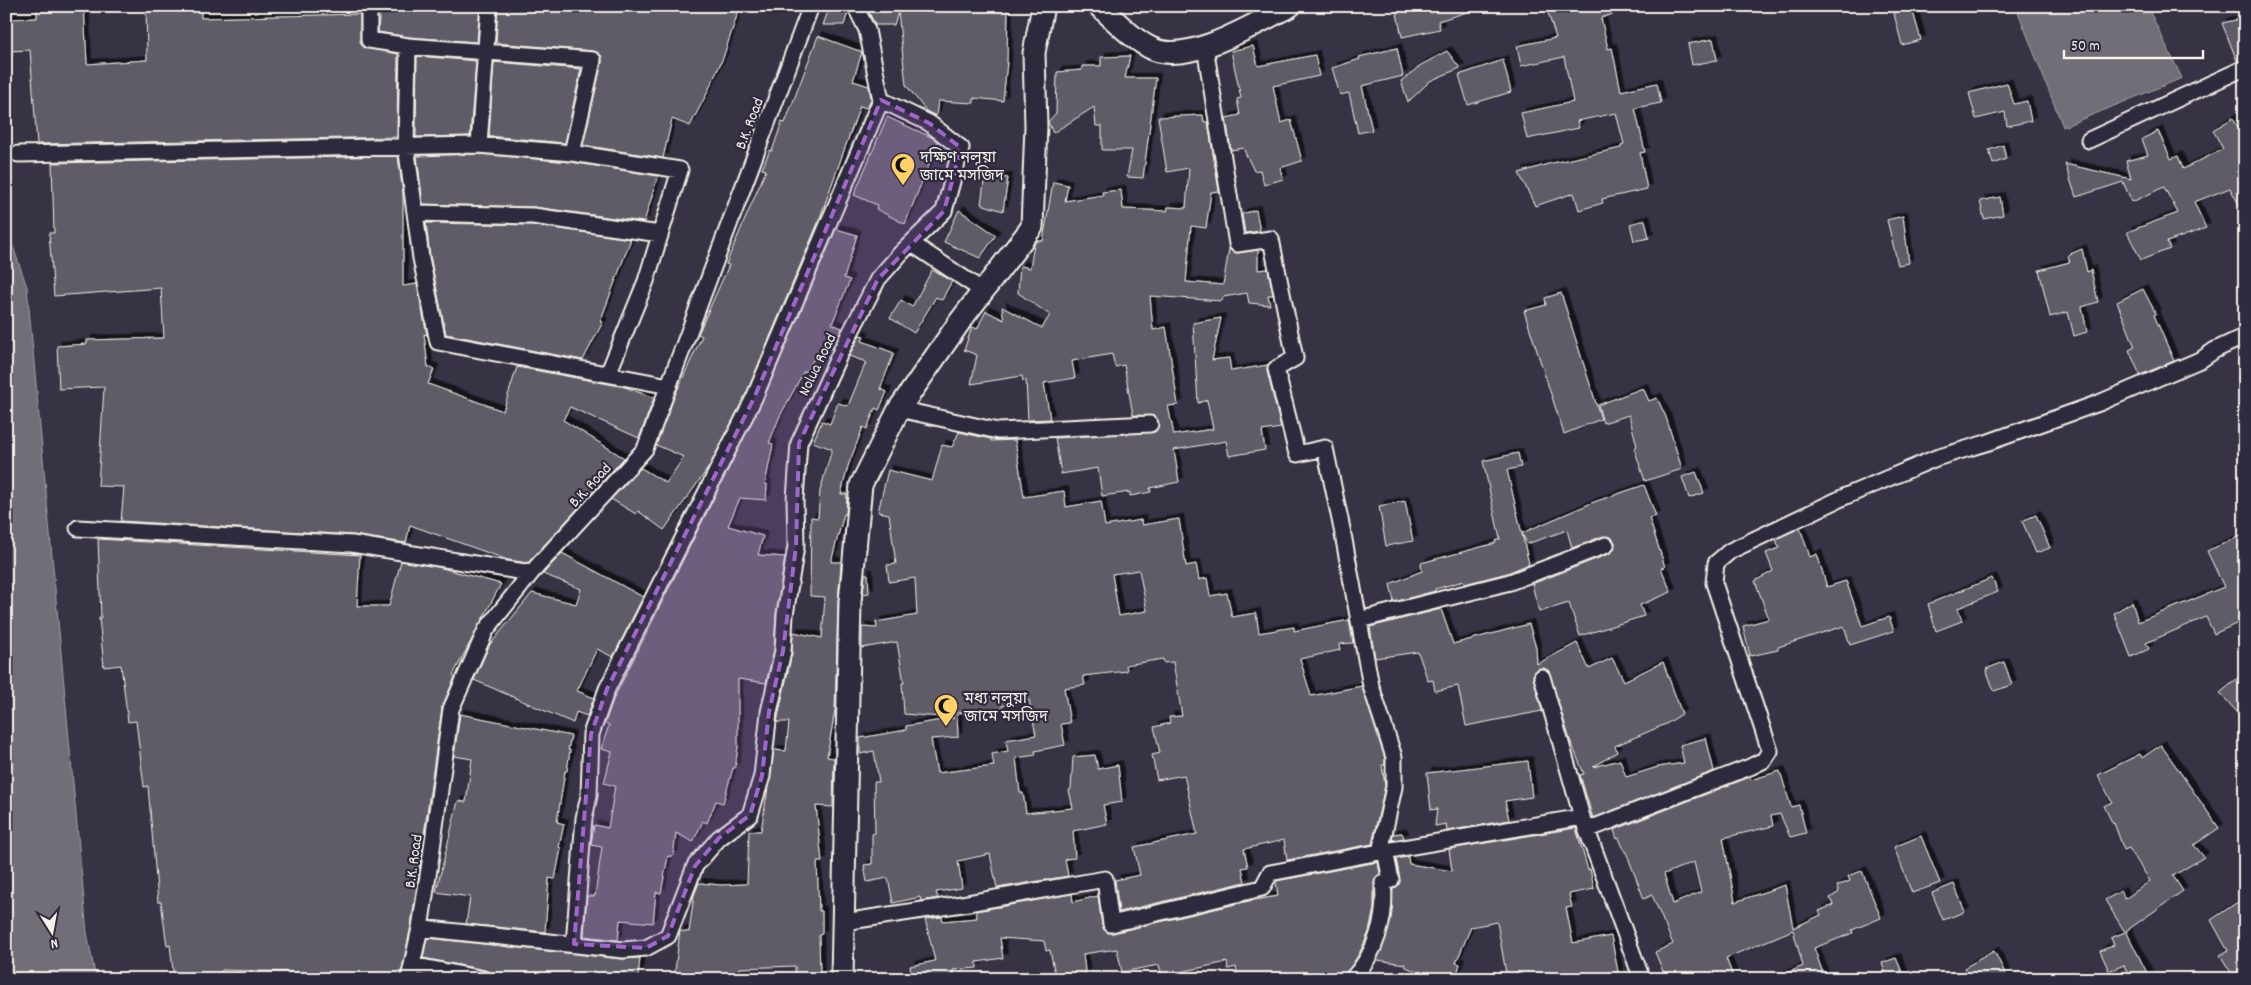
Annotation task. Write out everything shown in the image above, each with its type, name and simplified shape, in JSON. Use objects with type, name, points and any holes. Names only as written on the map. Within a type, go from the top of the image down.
[{"type":"main road","points":[[842,979],[850,602],[861,485],[899,409],[983,291],[1032,227],[1036,126],[1034,53],[1043,6]]},
{"type":"main road","points":[[1099,6],[1138,40],[1155,50],[1179,53],[1205,47],[1290,6]]},
{"type":"street","points":[[369,6],[369,40],[408,46],[593,60],[572,153]]},
{"type":"street","points":[[479,144],[490,6]]},
{"type":"street","name":"B.K. Road","points":[[411,972],[420,928],[451,710],[486,630],[531,573],[645,449],[811,6]]},
{"type":"street","points":[[420,928],[574,944],[584,818],[589,796],[591,734],[607,689],[754,398],[882,100],[867,30],[855,6]]},
{"type":"street","points":[[408,46],[406,145],[422,258],[438,342],[669,386]]},
{"type":"street","points":[[1205,47],[1237,244],[1271,239],[1295,358],[1276,369],[1297,454],[1325,448],[1371,686],[1394,757],[1394,787],[1383,851],[1390,880],[1383,883],[1385,895],[1384,913],[1364,965],[1352,979]]},
{"type":"street","points":[[2089,140],[2240,70]]},
{"type":"street","name":"Nolua Road","points":[[574,944],[623,950],[646,948],[668,936],[695,866],[719,838],[750,815],[762,776],[769,712],[783,651],[785,615],[796,546],[799,443],[842,349],[878,279],[911,242],[944,211],[961,148],[929,123],[882,100]]},
{"type":"street","points":[[18,154],[479,144],[572,153],[680,170],[646,281],[608,374]]},
{"type":"street","points":[[416,213],[533,216],[660,234]]},
{"type":"street","points":[[911,242],[983,291]]},
{"type":"street","points":[[844,922],[1104,879],[1111,924],[1262,888],[1270,873],[1383,851],[1584,823],[1750,767],[1764,760],[1770,751],[1714,584],[1716,563],[1730,551],[1846,496],[1936,458],[2099,403],[2195,362],[2245,336]]},
{"type":"street","points":[[899,409],[998,430],[1150,424]]},
{"type":"street","points":[[78,528],[352,544],[531,573]]},
{"type":"street","points":[[1359,620],[1510,582],[1606,545]]},
{"type":"street","points":[[1542,677],[1584,823],[1642,979]]},
{"type":"street","points":[[411,972],[483,979]]},
{"type":"highlighted area","points":[[881,100],[929,123],[961,148],[944,211],[878,279],[799,443],[796,546],[783,651],[769,712],[762,776],[750,815],[719,838],[695,866],[668,936],[646,948],[574,944],[591,734],[607,689],[754,398]]},
{"type":"shaded area","points":[[2035,6],[2147,6],[2182,78],[2063,127],[2018,12]]},
{"type":"shaded area","points":[[6,226],[27,287],[87,933],[96,979],[6,979]]},
{"type":"building","points":[[37,6],[84,6],[87,64],[147,60],[146,6],[201,6],[201,18],[360,14],[360,40],[363,47],[398,54],[397,137],[37,144],[30,50],[10,51],[8,19],[37,18]]},
{"type":"building","points":[[380,6],[480,6],[477,42],[409,37],[378,32]]},
{"type":"building","points":[[498,6],[740,6],[723,58],[707,93],[690,126],[672,119],[663,158],[583,145],[602,56],[594,51],[496,43]]},
{"type":"building","points":[[830,6],[846,6],[848,13],[844,25],[823,25]]},
{"type":"building","points":[[866,6],[1008,6],[1007,62],[1003,101],[974,98],[974,103],[938,101],[936,116],[926,111],[906,85],[898,12],[894,25],[875,25]]},
{"type":"building","points":[[1410,6],[1473,6],[1474,10],[1438,21],[1440,29],[1402,37],[1396,9]]},
{"type":"building","points":[[1546,6],[1627,6],[1628,9],[1601,18],[1608,49],[1612,48],[1621,91],[1657,83],[1661,103],[1635,108],[1645,152],[1640,153],[1647,189],[1602,199],[1603,203],[1579,210],[1574,193],[1535,206],[1519,173],[1548,164],[1621,148],[1621,145],[1624,144],[1616,113],[1577,121],[1579,128],[1527,139],[1521,113],[1573,102],[1564,57],[1521,66],[1517,46],[1556,38]]},
{"type":"building","points":[[1892,6],[1910,6],[1921,40],[1902,45]]},
{"type":"building","points":[[2245,18],[2245,62],[2237,61],[2222,23]]},
{"type":"building","points":[[818,36],[862,52],[853,81],[869,86],[871,99],[867,108],[860,106],[818,223],[746,394],[709,467],[664,530],[638,511],[636,514],[611,499],[641,468],[666,483],[684,457],[656,445],[675,395],[702,336],[698,334],[729,265],[726,264],[766,170],[762,169],[770,150],[772,151],[782,122],[785,123]]},
{"type":"building","points":[[1713,39],[1717,60],[1692,65],[1688,44]]},
{"type":"building","points":[[1253,46],[1258,66],[1315,55],[1319,76],[1273,86],[1281,123],[1291,120],[1302,161],[1280,168],[1283,179],[1264,185],[1260,170],[1254,171],[1243,148],[1231,150],[1226,118],[1240,115],[1237,99],[1241,98],[1231,51]]},
{"type":"building","points":[[1397,48],[1403,76],[1362,86],[1372,130],[1358,133],[1349,93],[1340,95],[1332,68],[1360,59],[1359,57]]},
{"type":"building","points":[[1447,51],[1460,68],[1430,81],[1408,102],[1401,81],[1421,65]]},
{"type":"building","points":[[417,56],[476,61],[470,136],[416,137]]},
{"type":"building","points":[[1130,56],[1125,78],[1156,78],[1143,178],[1127,177],[1132,150],[1102,150],[1102,126],[1096,126],[1094,107],[1053,133],[1048,122],[1056,113],[1057,72],[1082,70],[1082,66],[1101,66],[1101,57]]},
{"type":"building","points":[[1503,60],[1511,92],[1468,105],[1459,75]]},
{"type":"building","points":[[494,62],[581,69],[565,143],[489,136]]},
{"type":"building","points":[[2007,83],[2014,104],[2027,101],[2031,121],[2007,126],[2005,112],[1976,119],[1969,93]]},
{"type":"building","points":[[1203,115],[1204,122],[1208,122],[1219,191],[1211,192],[1206,228],[1191,226],[1186,282],[1223,285],[1229,249],[1238,253],[1258,250],[1258,270],[1268,269],[1273,295],[1268,295],[1270,305],[1249,303],[1247,293],[1223,297],[1222,301],[1150,296],[1153,330],[1166,327],[1178,405],[1168,406],[1174,435],[1213,429],[1207,400],[1198,403],[1193,323],[1221,318],[1212,360],[1229,358],[1231,371],[1268,365],[1267,371],[1281,428],[1262,431],[1265,450],[1229,456],[1226,441],[1174,450],[1179,482],[1150,488],[1151,492],[1130,496],[1130,492],[1102,496],[1098,468],[1061,474],[1055,438],[1155,432],[1159,424],[1155,416],[1133,415],[1124,365],[1115,367],[1112,354],[1072,361],[1075,378],[1044,383],[1050,419],[1028,420],[1026,380],[1023,381],[1022,376],[971,384],[977,355],[964,350],[972,327],[977,329],[986,311],[1004,320],[1002,307],[1042,328],[1050,315],[1018,293],[1020,266],[1030,268],[1034,245],[1037,241],[1043,241],[1053,182],[1068,185],[1065,201],[1103,195],[1102,192],[1121,190],[1123,209],[1167,211],[1168,207],[1186,208],[1189,168],[1167,172],[1158,117]]},
{"type":"building","points":[[887,117],[938,142],[905,224],[876,209],[877,205],[854,195]]},
{"type":"building","points":[[2233,118],[2239,129],[2245,127],[2245,216],[2230,188],[2194,202],[2206,228],[2167,242],[2170,249],[2141,260],[2127,232],[2178,213],[2164,187],[2132,202],[2123,182],[2076,197],[2065,164],[2131,179],[2126,161],[2148,155],[2142,139],[2158,131],[2171,159],[2178,156],[2183,169],[2223,149],[2213,130]]},
{"type":"building","points":[[2003,145],[2006,159],[1993,164],[1989,150]]},
{"type":"building","points":[[479,154],[571,162],[658,176],[644,222],[534,207],[423,204],[417,156]]},
{"type":"building","points":[[398,156],[403,194],[403,286],[417,284],[427,335],[424,334],[428,367],[434,369],[428,384],[503,411],[517,367],[625,387],[654,398],[639,438],[570,407],[563,420],[624,458],[528,563],[508,560],[410,525],[406,543],[353,535],[121,521],[124,487],[98,486],[104,387],[59,389],[57,346],[87,344],[87,340],[164,338],[161,288],[54,296],[49,233],[54,233],[52,163]]},
{"type":"building","points":[[985,175],[1008,178],[1003,211],[981,204]]},
{"type":"building","points":[[2000,197],[2003,215],[1984,219],[1980,201]]},
{"type":"building","points":[[959,210],[996,235],[980,258],[944,242]]},
{"type":"building","points":[[1256,210],[1260,231],[1245,233],[1242,214]]},
{"type":"building","points":[[1903,216],[1909,263],[1898,265],[1887,220]]},
{"type":"building","points":[[1645,220],[1649,238],[1634,241],[1630,224]]},
{"type":"building","points":[[426,223],[532,225],[631,239],[600,322],[603,322],[583,360],[446,334],[430,256]]},
{"type":"building","points":[[836,229],[857,235],[844,278],[850,280],[832,324],[842,328],[832,349],[823,346],[804,371],[779,418],[769,443],[773,444],[765,484],[767,484],[766,500],[740,498],[728,526],[763,536],[758,555],[785,557],[776,614],[774,650],[766,683],[738,679],[738,747],[735,768],[733,768],[723,803],[716,801],[707,823],[703,821],[693,842],[676,833],[673,856],[668,856],[661,893],[656,892],[653,923],[620,920],[618,940],[584,936],[587,896],[595,896],[602,847],[591,845],[594,825],[608,828],[615,786],[604,783],[612,752],[601,749],[609,725],[605,723],[613,700],[762,402]]},
{"type":"building","points":[[2082,249],[2087,272],[2091,270],[2098,302],[2082,307],[2087,332],[2074,336],[2068,312],[2050,317],[2039,270],[2070,262],[2068,255]]},
{"type":"building","points":[[932,270],[952,281],[942,300],[936,297],[914,333],[890,318],[901,300],[912,307]]},
{"type":"building","points":[[2143,289],[2156,314],[2154,315],[2174,361],[2140,375],[2129,350],[2135,347],[2117,302]]},
{"type":"building","points":[[1561,293],[1601,419],[1564,434],[1524,311],[1546,305],[1545,298]]},
{"type":"building","points":[[860,335],[864,336],[862,341],[894,353],[880,389],[887,392],[879,410],[875,408],[867,429],[863,427],[848,466],[841,494],[847,494],[846,514],[844,514],[831,562],[841,562],[841,564],[835,710],[827,757],[834,758],[833,807],[816,806],[822,862],[817,862],[819,911],[822,911],[822,934],[819,935],[820,979],[795,979],[795,966],[740,968],[738,979],[674,979],[680,931],[689,932],[694,895],[699,883],[721,885],[747,884],[749,831],[761,831],[774,750],[786,751],[789,722],[777,722],[792,653],[793,632],[822,638],[825,597],[810,596],[811,517],[818,518],[820,491],[832,449],[813,442],[822,421],[830,424],[838,403],[848,406],[866,362],[849,356]]},
{"type":"building","points":[[1643,388],[1649,401],[1657,398],[1666,417],[1682,469],[1645,481],[1634,448],[1637,446],[1629,415],[1603,423],[1598,405]]},
{"type":"building","points":[[959,432],[991,439],[991,441],[1015,440],[1024,497],[1064,491],[1066,507],[1101,501],[1105,526],[1141,520],[1142,525],[1179,519],[1186,566],[1196,564],[1199,580],[1207,578],[1210,596],[1227,593],[1232,617],[1256,613],[1259,633],[1294,627],[1294,631],[1349,620],[1353,643],[1339,644],[1340,650],[1300,659],[1311,696],[1362,686],[1385,758],[1385,765],[1382,765],[1385,786],[1372,844],[1287,860],[1284,840],[1244,849],[1248,867],[1242,868],[1245,882],[1119,912],[1115,880],[1140,875],[1134,847],[1197,834],[1184,775],[1157,780],[1152,755],[1160,753],[1154,727],[1170,723],[1169,717],[1182,716],[1173,662],[1164,663],[1163,659],[1126,665],[1127,671],[1083,676],[1085,685],[1064,688],[1070,723],[1061,724],[1065,745],[1035,751],[1036,755],[1016,758],[1020,793],[1023,793],[1026,813],[1073,808],[1069,790],[1071,789],[1073,757],[1095,755],[1098,769],[1118,765],[1122,802],[1103,805],[1107,824],[1073,831],[1075,858],[1065,859],[1068,876],[997,888],[990,854],[958,861],[962,888],[936,892],[938,898],[921,901],[920,897],[893,903],[888,878],[867,882],[864,865],[872,864],[872,834],[875,833],[874,782],[879,782],[874,751],[860,754],[860,738],[906,730],[906,726],[954,718],[904,714],[902,683],[904,683],[897,642],[862,648],[862,627],[877,628],[876,622],[917,615],[915,578],[889,582],[887,565],[896,564],[889,514],[878,512],[888,470],[932,481],[942,445],[952,447]],"holes":[[[1139,570],[1147,611],[1119,616],[1112,574]],[[1029,700],[1036,735],[1006,740],[1008,751],[992,754],[994,766],[937,773],[931,739],[958,737],[957,713],[1002,710],[1002,706]]]},
{"type":"building","points":[[1518,453],[1521,467],[1507,470],[1529,564],[1507,573],[1465,584],[1464,581],[1394,602],[1390,584],[1422,571],[1421,563],[1496,543],[1495,541],[1500,539],[1483,461]]},
{"type":"building","points":[[1696,472],[1704,493],[1689,498],[1682,477]]},
{"type":"building","points":[[1644,485],[1656,516],[1649,518],[1665,567],[1661,568],[1671,592],[1640,605],[1644,616],[1580,636],[1569,603],[1539,612],[1532,584],[1609,554],[1614,550],[1615,542],[1611,537],[1603,536],[1572,548],[1567,530],[1527,544],[1522,533],[1594,502]]},
{"type":"building","points":[[1405,501],[1413,541],[1386,546],[1379,506]]},
{"type":"building","points":[[2036,515],[2050,548],[2036,553],[2022,521]]},
{"type":"building","points":[[1800,528],[1810,557],[1817,554],[1827,587],[1846,581],[1862,626],[1889,617],[1894,631],[1850,645],[1844,626],[1778,647],[1778,650],[1750,656],[1743,626],[1769,619],[1755,581],[1773,571],[1766,553],[1779,548],[1776,539]]},
{"type":"building","points":[[2245,534],[2245,613],[2237,617],[2240,622],[2214,634],[2206,617],[2146,643],[2149,649],[2131,657],[2114,613],[2132,602],[2138,622],[2224,587],[2207,551]]},
{"type":"building","points":[[98,539],[360,555],[357,606],[389,606],[401,561],[438,567],[501,584],[453,675],[455,677],[442,707],[411,926],[400,979],[353,979],[334,975],[333,979],[300,979],[292,978],[293,972],[222,970],[221,975],[193,975],[193,979],[174,979],[170,945],[167,946],[161,902],[158,902],[148,786],[144,787],[136,721],[128,722],[121,665],[104,667],[99,618],[101,618]]},
{"type":"building","points":[[562,553],[643,597],[613,657],[597,649],[577,691],[594,698],[587,716],[576,712],[573,723],[474,680],[489,646],[532,593],[576,604],[581,589],[543,574]]},
{"type":"building","points":[[865,574],[868,574],[869,593],[863,594]]},
{"type":"building","points":[[1992,578],[1998,592],[1958,608],[1962,621],[1936,631],[1928,604]]},
{"type":"building","points":[[1441,609],[1453,644],[1529,624],[1536,648],[1537,664],[1577,643],[1589,669],[1612,658],[1624,681],[1663,662],[1682,714],[1666,724],[1615,746],[1617,752],[1593,767],[1620,760],[1626,777],[1658,767],[1684,763],[1680,745],[1706,738],[1714,771],[1593,818],[1580,775],[1584,774],[1570,740],[1548,670],[1539,668],[1533,675],[1542,711],[1466,726],[1458,686],[1435,691],[1433,680],[1428,681],[1418,652],[1375,658],[1370,627]]},
{"type":"building","points":[[2004,662],[2012,685],[1994,691],[1986,669]]},
{"type":"building","points":[[2245,672],[2245,721],[2220,693]]},
{"type":"building","points":[[460,714],[571,736],[567,771],[565,771],[557,822],[564,824],[559,847],[561,848],[555,879],[549,878],[545,932],[466,924],[470,897],[436,892],[458,801],[466,802],[472,759],[454,756]]},
{"type":"building","points":[[2161,745],[2219,828],[2194,845],[2204,857],[2173,876],[2183,891],[2126,931],[2150,979],[2130,979],[2124,965],[2109,971],[2100,951],[2114,945],[2111,938],[2125,932],[2105,900],[2121,891],[2125,899],[2150,881],[2129,848],[2124,850],[2114,823],[2104,806],[2112,802],[2098,775],[2140,754],[2142,758]]},
{"type":"building","points":[[1528,761],[1532,797],[1505,801],[1509,820],[1447,831],[1446,824],[1435,826],[1437,809],[1431,810],[1427,773]]},
{"type":"building","points":[[1780,771],[1791,807],[1799,805],[1806,833],[1790,837],[1780,814],[1771,816],[1773,826],[1723,838],[1735,902],[1785,885],[1793,928],[1821,915],[1819,911],[1833,905],[1830,898],[1839,892],[1837,886],[1850,881],[1848,876],[1862,871],[1881,918],[1852,930],[1853,933],[1814,948],[1825,979],[1773,979],[1803,966],[1793,930],[1726,958],[1734,979],[1666,979],[1655,952],[1673,944],[1652,895],[1644,899],[1626,852],[1619,838],[1617,839],[1614,830],[1750,777],[1751,780]],"holes":[[[1694,862],[1701,892],[1673,904],[1664,874]]]},
{"type":"building","points":[[1576,828],[1588,870],[1590,869],[1594,889],[1569,894],[1572,907],[1566,908],[1573,943],[1611,936],[1619,977],[1590,979],[1589,974],[1567,979],[1507,979],[1497,922],[1471,927],[1456,963],[1460,964],[1456,977],[1417,972],[1404,966],[1405,964],[1377,960],[1390,924],[1393,889],[1400,882],[1396,859],[1408,857],[1409,864],[1452,871],[1449,849]]},
{"type":"building","points":[[1402,833],[1404,838],[1392,840],[1393,834]]},
{"type":"building","points":[[1921,836],[1940,883],[1912,893],[1894,847]]},
{"type":"building","points":[[1378,862],[1380,874],[1376,877],[1374,883],[1374,908],[1369,932],[1359,954],[1343,979],[1329,975],[1309,979],[1238,979],[1236,967],[1228,969],[1227,962],[1162,976],[1159,965],[1122,972],[1117,949],[1083,954],[1086,979],[1056,979],[1050,950],[1046,951],[1044,941],[1000,938],[1003,958],[977,962],[977,968],[953,970],[955,979],[912,979],[910,966],[935,961],[925,919],[942,917],[943,921],[977,918],[976,911],[1072,894],[1073,902],[1098,896],[1102,926],[1108,933],[1113,933],[1278,896],[1276,881]]},
{"type":"building","points":[[1954,884],[1965,912],[1943,920],[1932,893]]},
{"type":"building","points":[[2245,897],[2245,979],[2235,979],[2220,955],[2228,951],[2211,920]]},
{"type":"building","points":[[427,938],[622,959],[640,958],[638,977],[578,973],[577,979],[492,979],[489,972],[485,970],[423,958]]},
{"type":"building","points":[[1994,951],[2008,979],[1970,979],[1964,968]]},
{"type":"building","points":[[1896,958],[1905,979],[1887,979],[1882,963]]},
{"type":"place","name":"দক্ষিণ নলুয়া জামে মসজিদ","points":[[903,186]]},
{"type":"place","name":"মধ্য নলুয়া জামে মসজিদ","points":[[946,727]]}]
